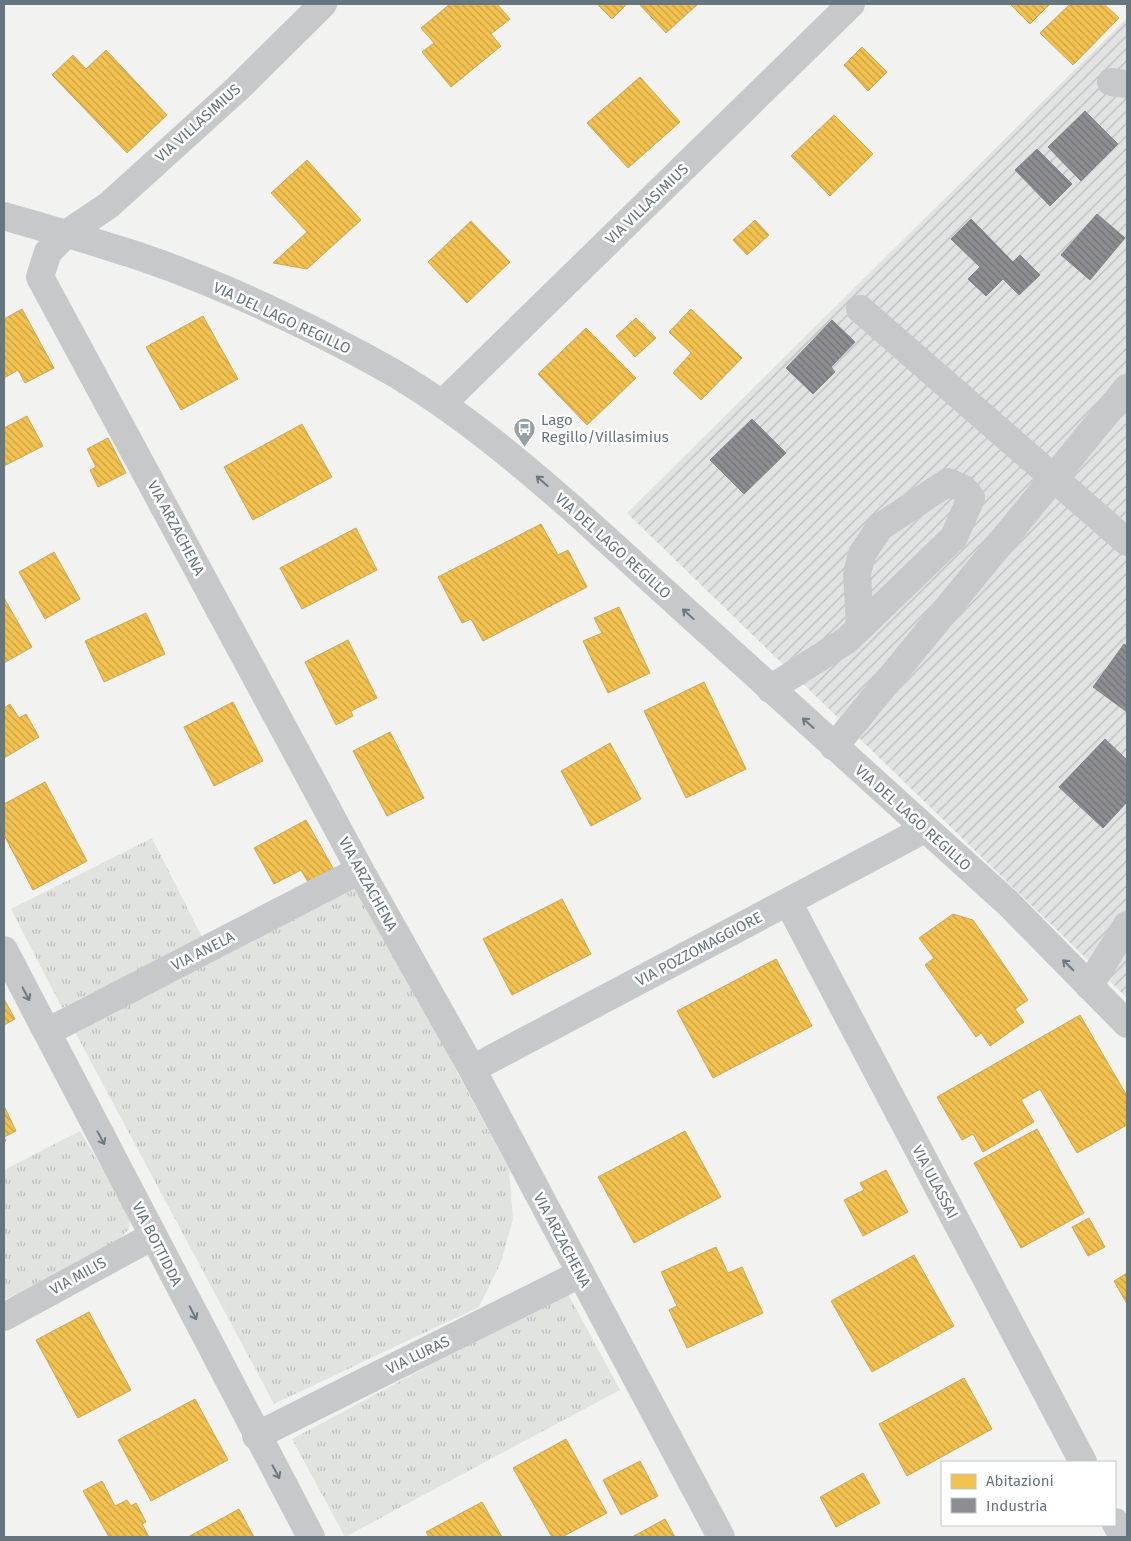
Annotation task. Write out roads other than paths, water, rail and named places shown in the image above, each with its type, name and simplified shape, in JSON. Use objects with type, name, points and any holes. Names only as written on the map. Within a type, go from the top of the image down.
[{"type":"street","name":"VIA VILLASIMIUS","points":[[66,234],[123,192],[237,89],[323,4]]},
{"type":"street","name":"VIA VILLASIMIUS","points":[[442,404],[851,4]]},
{"type":"street","name":"VIA DEL LAGO REGILLO","points":[[4,216],[135,255],[256,303],[376,363],[442,404],[535,476],[1008,903],[1127,1024]]},
{"type":"street","name":"VIA ARZACHENA","points":[[66,234],[48,252],[40,277],[360,870],[472,1069],[721,1537]]},
{"type":"street","points":[[860,310],[1127,542]]},
{"type":"street","points":[[834,746],[1127,388]]},
{"type":"street","points":[[770,689],[847,640],[954,537],[971,498],[964,489],[948,482],[880,527],[862,554],[857,573],[860,627]]},
{"type":"street","name":"VIA POZZOMAGGIORE","points":[[472,1069],[925,829]]},
{"type":"street","name":"VIA ANELA","points":[[46,1032],[360,870]]},
{"type":"street","name":"VIA ULASSAI","points":[[788,902],[1082,1461]]},
{"type":"street","points":[[1089,986],[1127,925]]},
{"type":"street","name":"VIA BOTTIDDA","points":[[4,950],[256,1436],[311,1537]]},
{"type":"street","name":"VIA MILIS","points":[[4,1317],[153,1236]]},
{"type":"street","name":"VIA LURAS","points":[[256,1436],[580,1274]]},
{"type":"street","points":[[1116,1524],[1123,1537]]},
{"type":"place","name":"Lago Regillo/Villasimius","points":[[525,448]]}]
